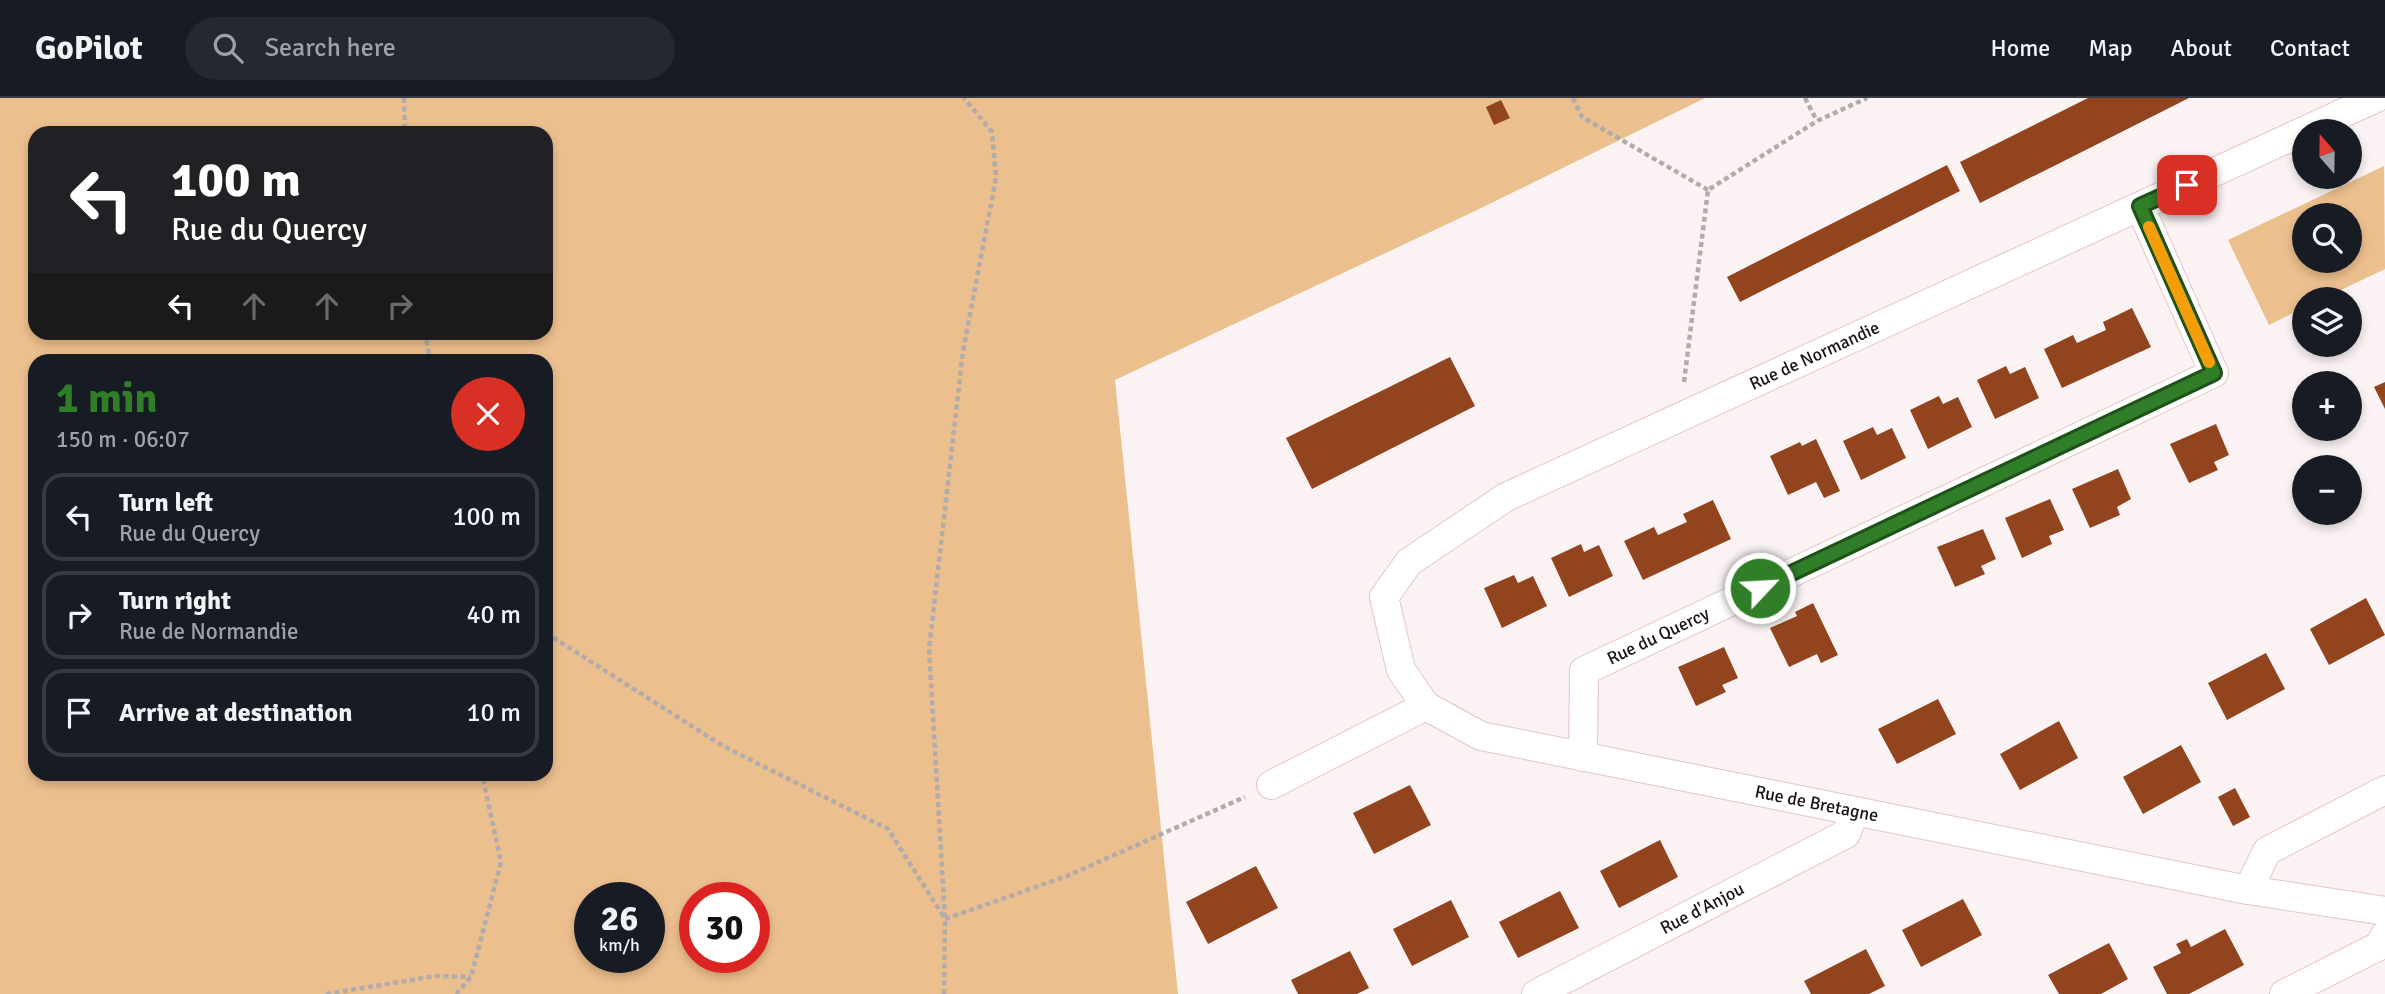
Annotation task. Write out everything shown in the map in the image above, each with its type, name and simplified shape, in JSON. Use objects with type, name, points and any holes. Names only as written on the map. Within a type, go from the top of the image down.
[{"type":"street","name":"Rue de Normandie","points":[[1426,706],[1401,670],[1384,597],[1409,562],[1506,497],[2376,98]]},
{"type":"street","name":"Rue du Quercy","points":[[1583,757],[1584,671],[2214,373],[2140,206]]},
{"type":"street","name":"Rue de Bretagne","points":[[1426,706],[1481,736],[2249,890],[2385,911]]},
{"type":"street","points":[[1271,785],[1426,706]]},
{"type":"street","points":[[2249,890],[2267,851],[2385,790]]},
{"type":"street","name":"Rue d'Anjou","points":[[1536,994],[1846,834],[1855,811]]},
{"type":"street","points":[[2284,994],[2379,946],[2385,935]]},
{"type":"path","points":[[404,98],[405,126]]},
{"type":"path","points":[[944,994],[945,919],[929,649],[963,351],[996,178],[992,132],[964,98]]},
{"type":"path","points":[[1573,98],[1582,117],[1708,190]]},
{"type":"path","points":[[1805,98],[1817,121]]},
{"type":"path","points":[[1708,190],[1817,121],[1867,98]]},
{"type":"path","points":[[1679,417],[1708,190]]},
{"type":"path","points":[[553,637],[723,746],[888,829],[945,919]]},
{"type":"path","points":[[456,994],[471,977],[501,862],[484,781]]},
{"type":"path","points":[[945,919],[1067,876],[1271,785]]},
{"type":"path","points":[[326,994],[436,976],[471,977]]},
{"type":"shaded area","points":[[0,98],[1705,98],[1475,211],[1115,380],[1178,994],[0,994]]},
{"type":"shaded area","points":[[2384,166],[2385,269],[2347,287],[2292,287],[2292,314],[2269,325],[2228,240],[2292,210],[2292,273],[2362,273],[2362,203],[2306,203],[2336,189],[2362,189],[2362,176]]},
{"type":"building","points":[[2088,98],[2189,98],[1980,203],[1960,162]]},
{"type":"building","points":[[1501,100],[1510,118],[1494,125],[1486,107]]},
{"type":"building","points":[[1947,165],[1960,191],[1740,302],[1727,277]]},
{"type":"building","points":[[2132,308],[2151,347],[2062,388],[2044,349],[2073,335],[2077,343],[2106,330],[2103,322]]},
{"type":"building","points":[[1450,357],[1475,406],[1312,489],[1286,438]]},
{"type":"building","points":[[2006,366],[2010,374],[2025,367],[2039,398],[1995,419],[1977,380]]},
{"type":"building","points":[[2385,382],[2385,409],[2374,387]]},
{"type":"building","points":[[1939,396],[1943,404],[1958,397],[1972,427],[1928,449],[1910,410]]},
{"type":"building","points":[[2216,424],[2229,455],[2214,462],[2218,470],[2189,483],[2170,444]]},
{"type":"building","points":[[1873,427],[1877,435],[1892,428],[1906,458],[1861,480],[1843,441]]},
{"type":"building","points":[[1816,439],[1840,491],[1824,498],[1816,482],[1788,495],[1770,456],[1800,442],[1802,446]]},
{"type":"building","points":[[2118,469],[2131,499],[2117,507],[2120,515],[2090,528],[2072,489]]},
{"type":"building","points":[[2050,499],[2064,530],[2049,536],[2052,544],[2022,558],[2005,518]]},
{"type":"building","points":[[1713,500],[1731,539],[1643,580],[1624,541],[1654,527],[1658,535],[1687,522],[1683,514]]},
{"type":"building","points":[[1983,529],[1996,559],[1981,566],[1985,574],[1955,587],[1937,547]]},
{"type":"building","points":[[1581,544],[1584,552],[1599,545],[1613,576],[1569,597],[1551,558]]},
{"type":"building","points":[[1514,575],[1518,583],[1533,576],[1547,606],[1502,628],[1484,588]]},
{"type":"building","points":[[2366,598],[2385,635],[2329,665],[2310,629]]},
{"type":"building","points":[[1813,603],[1838,655],[1821,663],[1817,654],[1789,667],[1770,628],[1797,616],[1795,612]]},
{"type":"building","points":[[1724,647],[1738,678],[1722,685],[1726,692],[1696,706],[1678,667]]},
{"type":"building","points":[[2266,653],[2285,689],[2227,720],[2208,683]]},
{"type":"building","points":[[1938,699],[1956,734],[1897,764],[1878,729]]},
{"type":"building","points":[[2059,721],[2078,758],[2020,790],[2000,754]]},
{"type":"building","points":[[2181,745],[2201,782],[2143,814],[2123,777]]},
{"type":"building","points":[[1410,785],[1431,825],[1374,854],[1353,813]]},
{"type":"building","points":[[2235,788],[2250,817],[2233,826],[2218,797]]},
{"type":"building","points":[[1660,840],[1678,877],[1619,908],[1600,871]]},
{"type":"building","points":[[1256,866],[1278,908],[1208,944],[1186,902]]},
{"type":"building","points":[[1560,891],[1579,928],[1518,958],[1499,922]]},
{"type":"building","points":[[1963,899],[1982,935],[1921,967],[1902,930]]},
{"type":"building","points":[[1451,900],[1469,937],[1412,966],[1393,929]]},
{"type":"building","points":[[2225,929],[2244,965],[2189,994],[2167,994],[2153,967],[2181,953],[2176,944],[2187,939],[2191,947]]},
{"type":"building","points":[[2109,943],[2128,979],[2101,994],[2059,994],[2048,975]]},
{"type":"building","points":[[1866,949],[1885,986],[1869,994],[1811,994],[1804,981]]},
{"type":"building","points":[[1350,951],[1369,988],[1357,994],[1298,994],[1291,980]]},
{"type":"slow traffic","points":[[2149,227],[2209,362]]},
{"type":"route","points":[[1760,588],[2214,373],[2140,206],[2187,185]]}]
